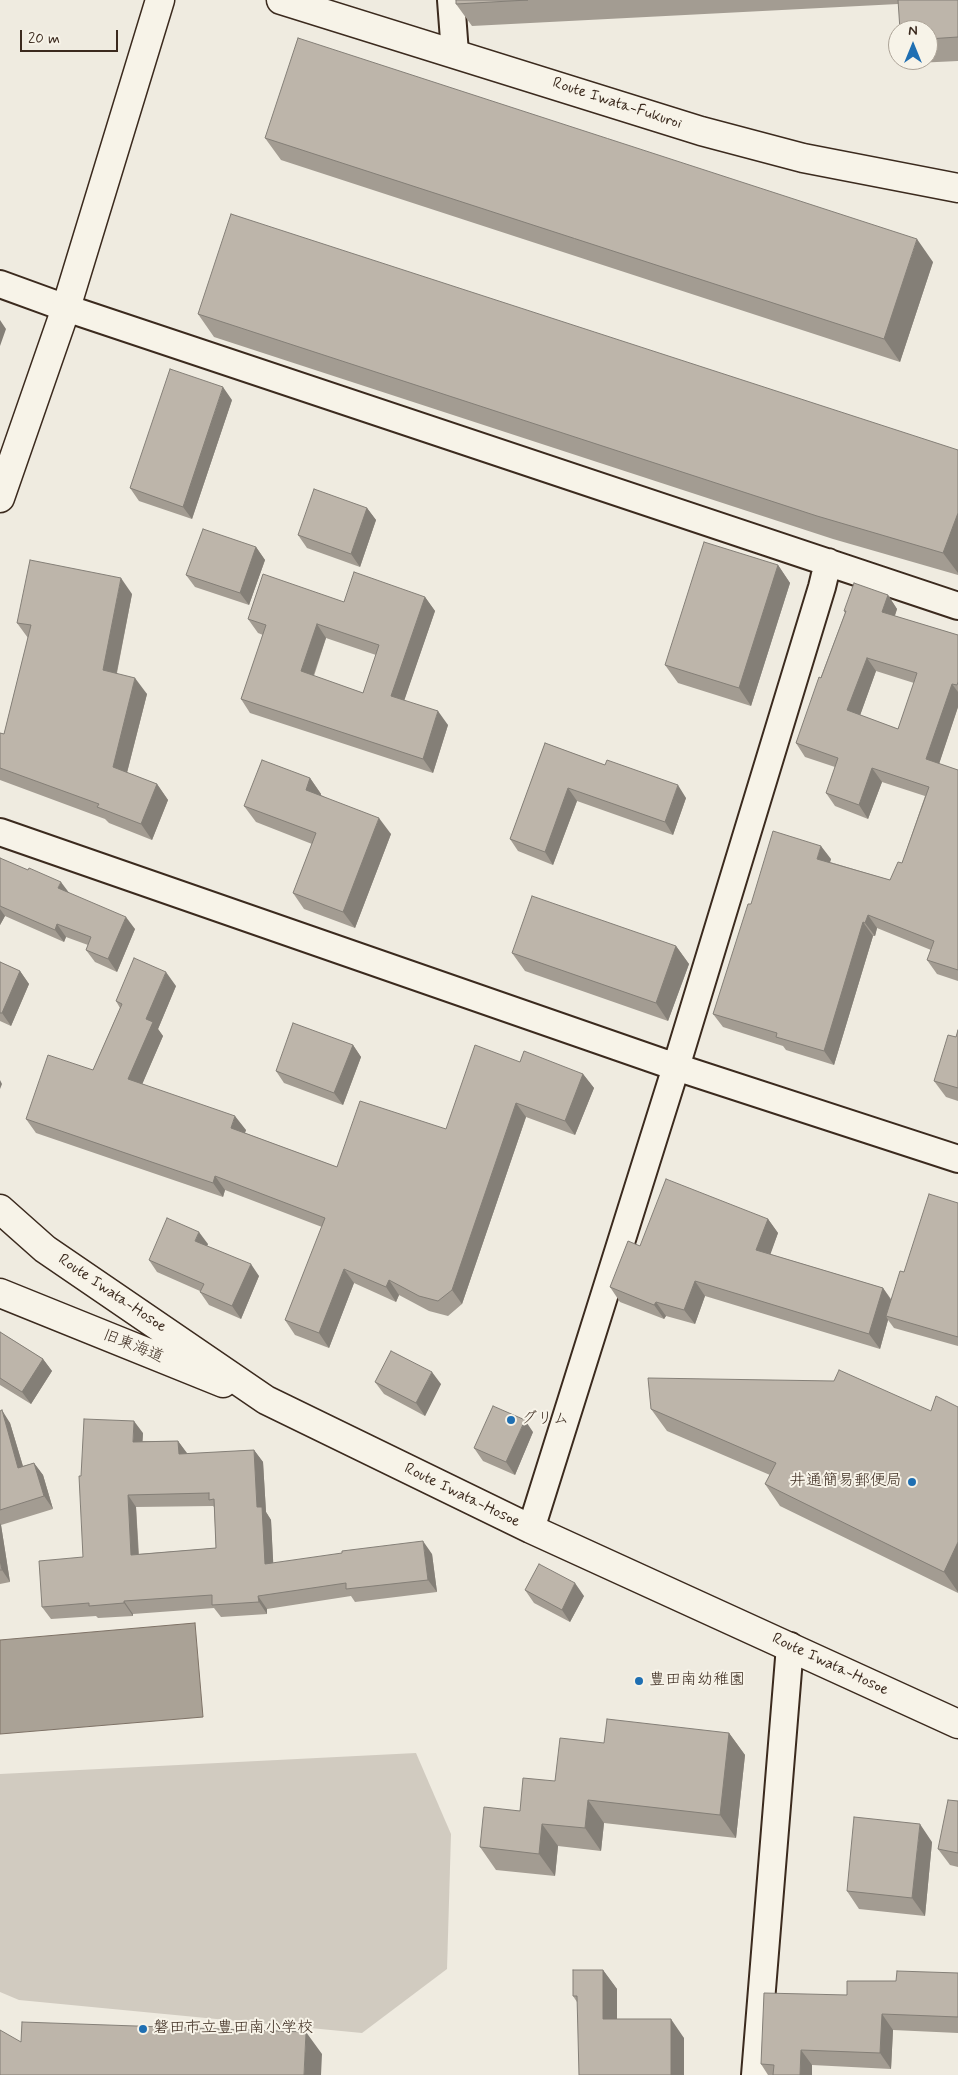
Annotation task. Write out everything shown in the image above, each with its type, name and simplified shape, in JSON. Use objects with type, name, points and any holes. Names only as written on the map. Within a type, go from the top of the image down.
[{"type":"main road","points":[[2,486],[66,308],[160,0]]},
{"type":"main road","name":"Route Iwata-Fukuroi","points":[[282,0],[701,131],[803,158],[958,188]]},
{"type":"main road","name":"Route Iwata-Hosoe","points":[[0,1209],[45,1249],[266,1400],[531,1529],[958,1724]]},
{"type":"main road","name":"旧東海道","points":[[0,1293],[266,1400]]},
{"type":"street","points":[[451,0],[455,53]]},
{"type":"street","points":[[0,284],[66,308],[958,606]]},
{"type":"street","points":[[531,1529],[676,1067],[828,562]]},
{"type":"street","points":[[0,832],[676,1067],[958,1159]]},
{"type":"street","points":[[755,2075],[790,1646]]},
{"type":"shaded area","points":[[195,1623],[203,1717],[0,1734],[0,1640]]},
{"type":"shaded area","points":[[416,1753],[451,1834],[447,1969],[362,2033],[19,2000],[0,1992],[0,1774]]},
{"type":"building","points":[[456,0],[528,0],[456,4]]},
{"type":"building","points":[[898,0],[958,0],[958,37],[938,38],[938,20],[899,20]]},
{"type":"building","points":[[298,38],[917,239],[884,339],[265,138]]},
{"type":"building","points":[[231,214],[958,450],[958,513],[943,553],[817,516],[198,314]]},
{"type":"building","points":[[170,369],[223,387],[183,507],[130,488]]},
{"type":"building","points":[[314,489],[367,508],[351,554],[298,535]]},
{"type":"building","points":[[203,529],[256,547],[240,593],[186,575]]},
{"type":"building","points":[[704,542],[778,565],[739,688],[665,665]]},
{"type":"building","points":[[30,560],[121,578],[103,670],[135,678],[113,767],[157,784],[141,824],[97,807],[99,804],[0,768],[0,733],[4,734],[31,625],[17,623]]},
{"type":"building","points":[[354,572],[425,597],[391,696],[438,711],[423,759],[241,699],[266,625],[248,619],[263,574],[344,602]],"holes":[[[317,624],[379,645],[363,693],[301,671]]]},
{"type":"building","points":[[854,583],[888,595],[882,612],[958,635],[958,682],[957,685],[952,684],[926,759],[958,770],[958,970],[927,960],[934,941],[868,915],[865,923],[863,922],[824,1051],[776,1037],[777,1033],[713,1014],[748,904],[751,904],[773,831],[821,846],[817,859],[890,880],[898,862],[902,863],[929,787],[872,768],[859,805],[826,793],[838,758],[796,743],[819,677],[821,678],[846,611],[844,611]],"holes":[[[867,658],[917,673],[898,729],[847,710]]]},
{"type":"building","points":[[545,743],[605,765],[607,760],[678,785],[665,822],[568,788],[545,852],[510,839]]},
{"type":"building","points":[[262,760],[310,778],[306,790],[379,818],[343,912],[293,893],[316,833],[244,806]]},
{"type":"building","points":[[0,858],[61,882],[58,888],[126,917],[108,959],[86,950],[91,937],[57,924],[55,930],[0,906]]},
{"type":"building","points":[[532,896],[676,946],[656,1003],[512,953]]},
{"type":"building","points":[[134,958],[166,972],[146,1019],[153,1022],[128,1079],[235,1116],[231,1128],[337,1167],[360,1101],[446,1129],[475,1045],[520,1062],[524,1051],[583,1074],[565,1121],[516,1103],[452,1290],[438,1301],[419,1296],[389,1280],[386,1287],[344,1269],[319,1333],[285,1320],[325,1218],[215,1176],[213,1183],[26,1119],[48,1055],[93,1070],[122,1004],[116,1001]]},
{"type":"building","points":[[0,962],[20,971],[2,1013],[0,1013]]},
{"type":"building","points":[[293,1023],[353,1045],[334,1093],[276,1071]]},
{"type":"building","points":[[958,1030],[958,1088],[934,1081],[948,1035],[956,1037]]},
{"type":"building","points":[[666,1179],[768,1219],[756,1250],[883,1288],[869,1334],[695,1281],[684,1310],[656,1302],[654,1305],[610,1287],[628,1241],[640,1246]]},
{"type":"building","points":[[929,1194],[958,1203],[958,1337],[886,1316],[900,1271],[904,1272]]},
{"type":"building","points":[[167,1218],[199,1232],[195,1241],[251,1264],[232,1306],[200,1292],[204,1284],[149,1260]]},
{"type":"building","points":[[0,1332],[43,1359],[22,1392],[0,1378]]},
{"type":"building","points":[[391,1351],[432,1372],[416,1403],[375,1382]]},
{"type":"building","points":[[839,1370],[931,1411],[936,1396],[958,1407],[958,1542],[944,1572],[765,1484],[776,1463],[651,1409],[648,1378],[834,1381]]},
{"type":"building","points":[[493,1406],[525,1420],[506,1462],[474,1448]]},
{"type":"building","points":[[2,1410],[18,1468],[34,1463],[44,1496],[0,1510],[0,1411]]},
{"type":"building","points":[[84,1419],[134,1421],[133,1442],[178,1441],[179,1454],[254,1450],[257,1507],[262,1507],[265,1564],[342,1553],[342,1551],[423,1541],[428,1580],[346,1589],[346,1583],[258,1596],[259,1602],[212,1605],[212,1595],[124,1601],[124,1603],[89,1606],[89,1603],[42,1607],[39,1561],[83,1557],[79,1476],[81,1476]],"holes":[[[209,1493],[209,1500],[214,1499],[216,1548],[131,1555],[128,1495]]]},
{"type":"building","points":[[539,1564],[575,1583],[562,1610],[525,1590]]},
{"type":"building","points":[[607,1719],[729,1733],[720,1815],[588,1800],[585,1828],[542,1824],[539,1854],[480,1847],[484,1807],[520,1811],[523,1778],[555,1781],[560,1738],[604,1743]]},
{"type":"building","points":[[948,1800],[958,1801],[958,1853],[938,1849]]},
{"type":"building","points":[[854,1817],[920,1824],[912,1898],[847,1891]]},
{"type":"building","points":[[573,1970],[603,1970],[603,2019],[671,2019],[671,2075],[579,2075],[577,1996],[573,1996]]},
{"type":"building","points":[[897,1971],[958,1973],[958,2017],[882,2014],[880,2053],[801,2050],[800,2075],[773,2075],[774,2065],[761,2064],[764,1993],[847,1995],[847,1981],[896,1981]]},
{"type":"building","points":[[22,2022],[306,2032],[304,2075],[0,2075],[0,2030],[21,2042]]},
{"type":"place","name":"グリム","points":[[511,1420]]},
{"type":"place","name":"井通簡易郵便局","points":[[912,1482]]},
{"type":"place","name":"豊田南幼稚園","points":[[639,1681]]},
{"type":"place","name":"磐田市立豊田南小学校","points":[[143,2029]]}]
